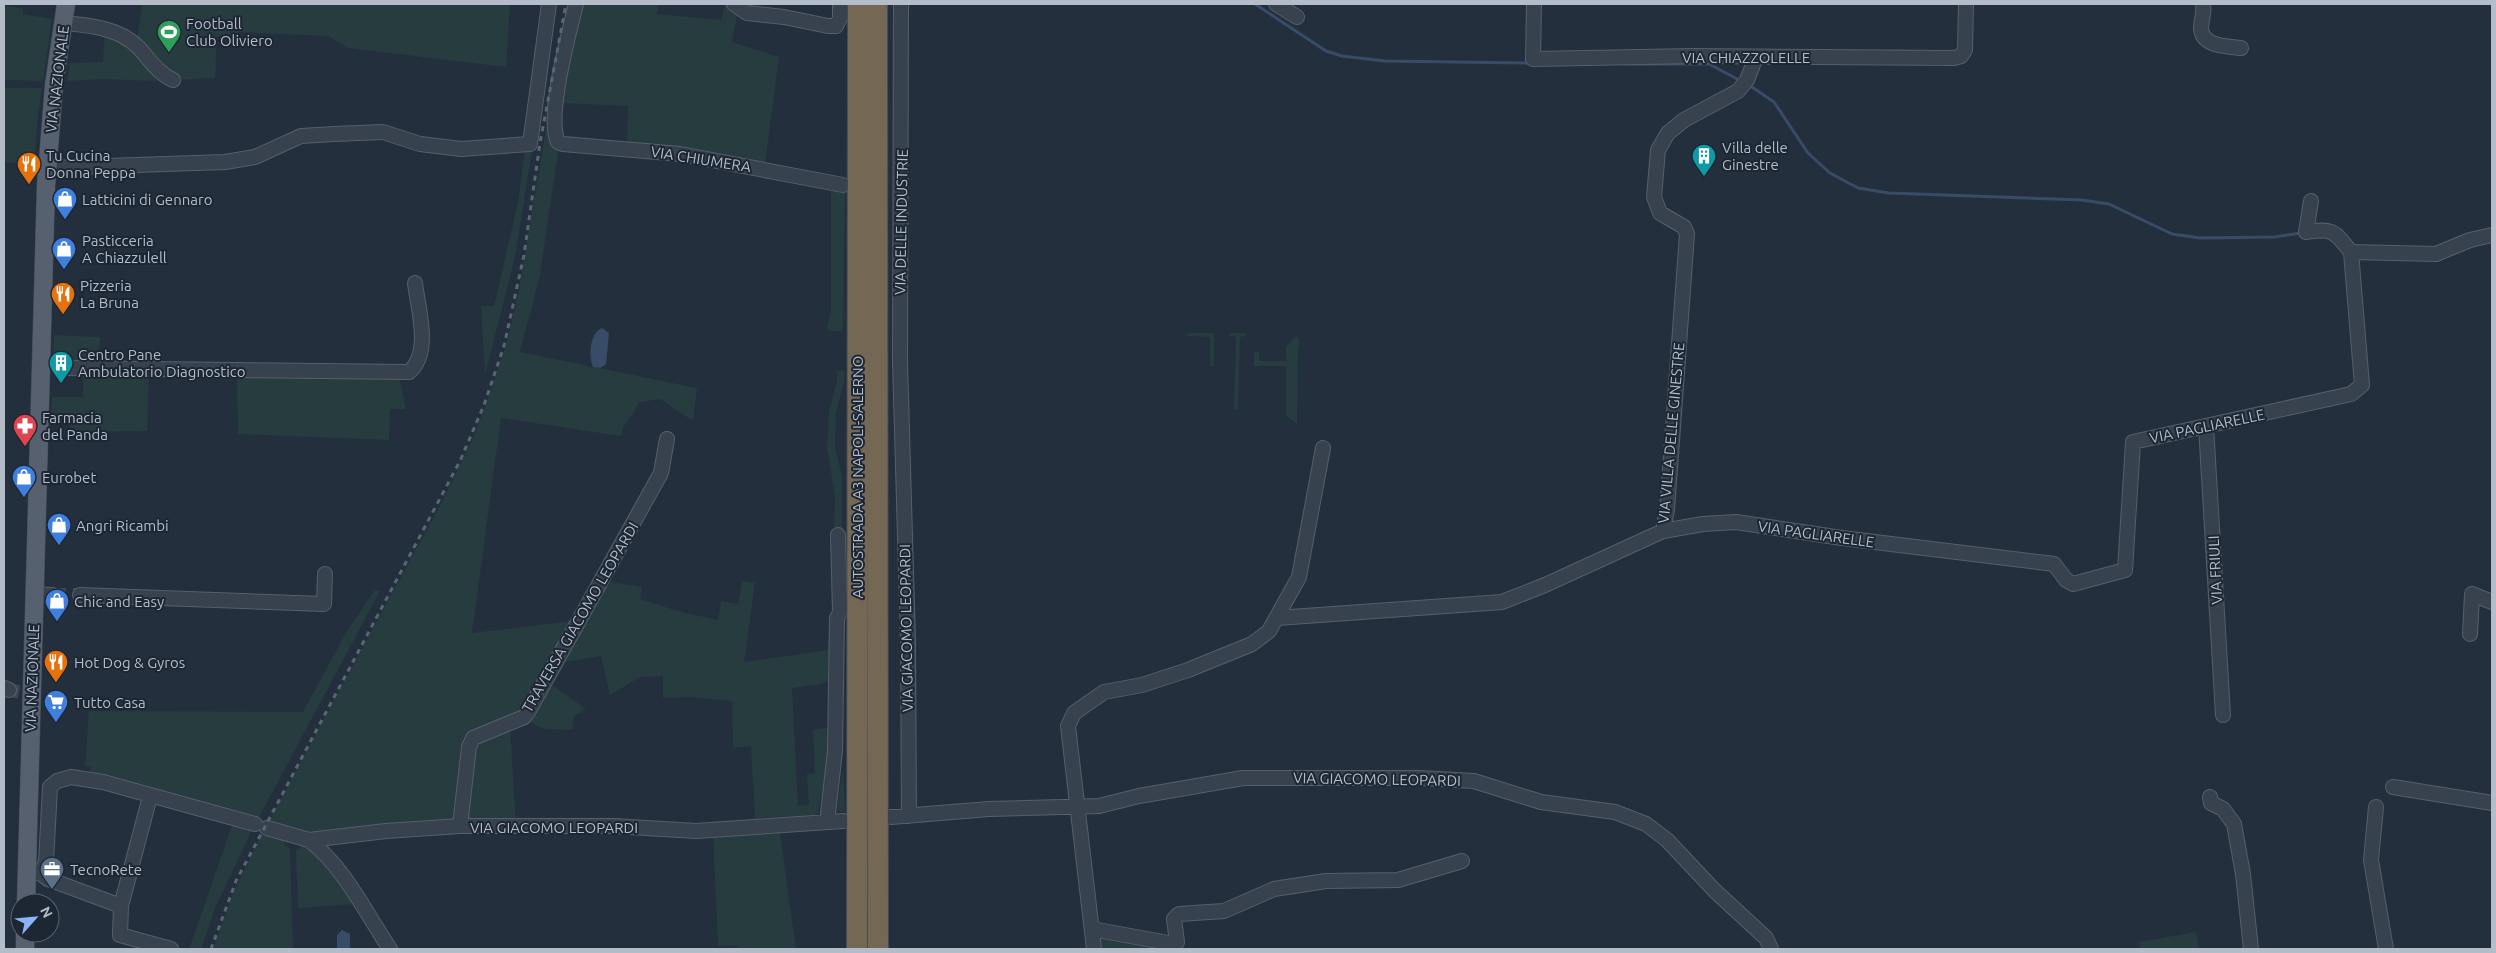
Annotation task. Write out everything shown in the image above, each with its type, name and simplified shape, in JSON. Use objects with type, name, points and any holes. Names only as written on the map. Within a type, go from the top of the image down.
[{"type":"highway","name":"AUTOSTRADA A3 NAPOLI-SALERNO","points":[[857,949],[858,4]]},
{"type":"highway","name":"AUTOSTRADA A3 NAPOLI-SALERNO","points":[[877,4],[878,949]]},
{"type":"main road","name":"VIA NAZIONALE","points":[[29,893],[34,873],[16,691],[43,595],[52,368],[47,168],[52,102],[66,4]]},
{"type":"street","points":[[47,168],[225,162],[256,157],[301,136],[334,134],[383,132],[420,144],[461,148],[530,144],[549,4]]},
{"type":"street","name":"VIA CHIUMERA","points":[[576,4],[561,71],[555,123],[558,142],[563,144],[680,154],[843,185]]},
{"type":"street","points":[[734,4],[747,13],[784,17],[828,26],[836,26],[839,23],[840,4]]},
{"type":"street","name":"VIA DELLE INDUSTRIE","points":[[901,4],[902,440]]},
{"type":"street","points":[[1276,4],[1297,17]]},
{"type":"street","name":"VIA CHIAZZOLELLE","points":[[1534,4],[1533,59],[1695,56],[1958,58],[1965,50],[1966,4]]},
{"type":"street","points":[[2203,4],[2204,11],[2201,28],[2204,36],[2212,44],[2240,48]]},
{"type":"street","points":[[63,23],[101,28],[120,35],[138,47],[160,72],[172,80]]},
{"type":"street","name":"VIA VILLA DELLE GINESTRE","points":[[1277,618],[1502,602],[1545,585],[1664,531],[1687,234],[1684,227],[1660,213],[1654,197],[1658,150],[1668,133],[1684,120],[1732,94],[1746,82],[1756,57]]},
{"type":"street","points":[[2311,201],[2306,232],[2326,229],[2335,232],[2351,252],[2436,254],[2470,240],[2492,235]]},
{"type":"street","name":"VIA PAGLIARELLE","points":[[1664,531],[1703,524],[1736,522],[1842,538],[2054,564],[2066,580],[2073,584],[2125,570],[2134,442],[2351,394],[2362,385],[2351,252]]},
{"type":"street","points":[[52,368],[408,372],[416,366],[422,345],[415,283]]},
{"type":"street","name":"VIA FRIULI","points":[[2206,426],[2222,715]]},
{"type":"street","name":"TRAVERSA GIACOMO LEOPARDI","points":[[460,826],[469,747],[473,738],[524,717],[528,712],[661,473],[667,439]]},
{"type":"street","name":"VIA GIACOMO LEOPARDI","points":[[902,440],[908,642],[909,816]]},
{"type":"street","points":[[1094,949],[1076,808],[1068,726],[1074,713],[1104,692],[1157,681],[1252,644],[1269,631],[1298,577],[1323,448]]},
{"type":"street","points":[[827,822],[834,766],[837,618],[840,612],[838,535]]},
{"type":"street","points":[[80,596],[324,604],[325,574]]},
{"type":"street","points":[[2470,634],[2472,594],[2492,602]]},
{"type":"street","name":"VIA GIACOMO LEOPARDI","points":[[34,873],[46,862],[50,787],[57,780],[71,777],[103,782],[309,840],[386,830],[460,826],[613,826],[696,831],[843,820]]},
{"type":"street","name":"VIA GIACOMO LEOPARDI","points":[[891,817],[1009,808],[1099,806],[1139,796],[1243,778],[1419,778],[1474,781],[1541,802],[1614,812],[1646,824],[1667,840],[1715,891],[1766,938],[1770,949]]},
{"type":"street","points":[[2393,787],[2492,803]]},
{"type":"street","points":[[2210,797],[2210,803],[2223,809],[2234,824],[2243,874],[2251,949]]},
{"type":"street","points":[[148,804],[121,906],[120,935],[171,949]]},
{"type":"street","points":[[2376,807],[2371,860],[2386,949]]},
{"type":"street","points":[[309,840],[323,851],[339,871],[390,949]]},
{"type":"street","points":[[1092,929],[1174,944],[1177,942],[1174,919],[1180,914],[1224,911],[1263,892],[1326,881],[1398,880],[1462,861]]},
{"type":"street","points":[[34,873],[121,906]]},
{"type":"green space","points":[[142,4],[510,4],[506,67],[348,48],[328,36],[239,32],[238,38],[217,36],[215,78],[176,80],[137,40]]},
{"type":"green space","points":[[567,4],[572,4],[553,142],[558,153],[540,275],[520,352],[697,388],[693,421],[660,399],[640,402],[623,428],[621,436],[501,418],[472,633],[572,621],[527,708],[471,733],[457,823],[309,836],[267,824],[444,498],[472,441],[489,397],[507,342],[519,290]]},
{"type":"green space","points":[[578,4],[658,4],[657,14],[721,20],[725,4],[729,4],[737,15],[732,42],[779,57],[765,165],[627,144],[628,106],[561,103]]},
{"type":"green space","points":[[4,6],[23,8],[23,14],[52,19],[43,81],[4,80]]},
{"type":"green space","points":[[105,32],[119,37],[158,76],[155,81],[103,79],[67,81],[70,63],[103,62]]},
{"type":"green space","points":[[4,88],[42,88],[34,165],[4,162]]},
{"type":"green space","points":[[525,150],[532,151],[515,257],[485,375],[481,306],[494,306],[518,202]]},
{"type":"green space","points":[[831,187],[845,189],[843,332],[827,330],[831,309]]},
{"type":"green space","points":[[1188,333],[1214,333],[1214,366],[1210,366],[1210,337],[1188,336]]},
{"type":"green space","points":[[1229,333],[1246,333],[1246,336],[1240,337],[1238,409],[1234,409],[1236,337],[1229,336]]},
{"type":"green space","points":[[54,335],[100,337],[99,366],[53,364]]},
{"type":"green space","points":[[1296,336],[1300,341],[1298,351],[1297,424],[1286,416],[1286,366],[1254,366],[1254,352],[1259,352],[1259,361],[1286,361],[1286,347]]},
{"type":"green space","points":[[83,371],[149,372],[147,431],[70,432],[69,414],[51,417],[52,397],[83,397]]},
{"type":"green space","points":[[837,371],[844,371],[844,383],[836,412],[835,447],[842,476],[842,531],[834,533],[835,496],[827,449],[829,411],[837,381]]},
{"type":"green space","points":[[237,375],[399,377],[406,409],[390,409],[389,440],[238,434]]},
{"type":"green space","points":[[605,581],[642,587],[640,599],[681,612],[718,620],[721,601],[738,604],[742,581],[755,583],[744,662],[829,650],[828,683],[792,688],[798,806],[809,805],[807,774],[815,773],[813,730],[828,728],[827,768],[818,812],[815,815],[755,818],[751,746],[733,748],[732,701],[691,697],[663,698],[663,676],[640,677],[610,695],[601,656],[559,663]]},
{"type":"green space","points":[[374,591],[380,591],[257,821],[89,776],[91,767],[85,766],[89,711],[303,712],[347,631]]},
{"type":"green space","points":[[548,682],[586,709],[574,716],[572,730],[544,729],[525,720]]},
{"type":"green space","points":[[510,726],[516,825],[466,824],[474,741]]},
{"type":"green space","points":[[843,768],[845,812],[839,812],[837,808]]},
{"type":"green space","points":[[233,823],[253,828],[216,906],[201,949],[189,949]]},
{"type":"green space","points":[[264,830],[282,836],[285,845],[290,848],[293,949],[213,949],[234,891]]},
{"type":"green space","points":[[713,833],[719,836],[780,833],[796,949],[738,949],[737,945],[718,946]]},
{"type":"green space","points":[[305,844],[320,855],[357,904],[298,908],[296,850]]},
{"type":"green space","points":[[2196,932],[2199,949],[2140,949],[2139,942]]},
{"type":"green space","points":[[1101,936],[1173,949],[1100,949],[1099,939]]},
{"type":"water","points":[[602,328],[609,333],[606,364],[600,368],[593,367],[590,351],[595,335]]},
{"type":"water","points":[[342,930],[350,934],[350,949],[337,949],[337,935]]},
{"type":"waterway","points":[[1255,4],[1326,51],[1342,56],[1385,61],[1530,63]]},
{"type":"waterway","points":[[1626,64],[1709,64],[1741,81]]},
{"type":"waterway","points":[[1749,85],[1774,102],[1808,153],[1830,173],[1858,188],[1889,193],[2082,200],[2109,204],[2172,234],[2200,238],[2274,237],[2301,233]]},
{"type":"tunnel","points":[[52,595],[80,595]]},
{"type":"tunnel","points":[[9,690],[19,692]]},
{"type":"railway","points":[[211,949],[236,881],[460,461],[484,405],[504,346],[524,255],[540,143],[566,4]]},
{"type":"place","name":"Football Club Oliviero","points":[[169,53]]},
{"type":"place","name":"Villa delle Ginestre","points":[[1704,177]]},
{"type":"place","name":"Tu Cucina Donna Peppa","points":[[29,185]]},
{"type":"place","name":"Latticini di Gennaro","points":[[65,220]]},
{"type":"place","name":"Pasticceria A Chiazzulell","points":[[64,270]]},
{"type":"place","name":"Pizzeria La Bruna","points":[[63,315]]},
{"type":"place","name":"Centro Pane Ambulatorio Diagnostico","points":[[61,384]]},
{"type":"place","name":"Farmacia del Panda","points":[[25,447]]},
{"type":"place","name":"Eurobet","points":[[24,498]]},
{"type":"place","name":"Angri Ricambi","points":[[59,546]]},
{"type":"place","name":"Chic and Easy","points":[[57,622]]},
{"type":"place","name":"Hot Dog & Gyros","points":[[56,683]]},
{"type":"place","name":"Tutto Casa","points":[[56,723]]},
{"type":"place","name":"TecnoRete","points":[[52,890]]}]
